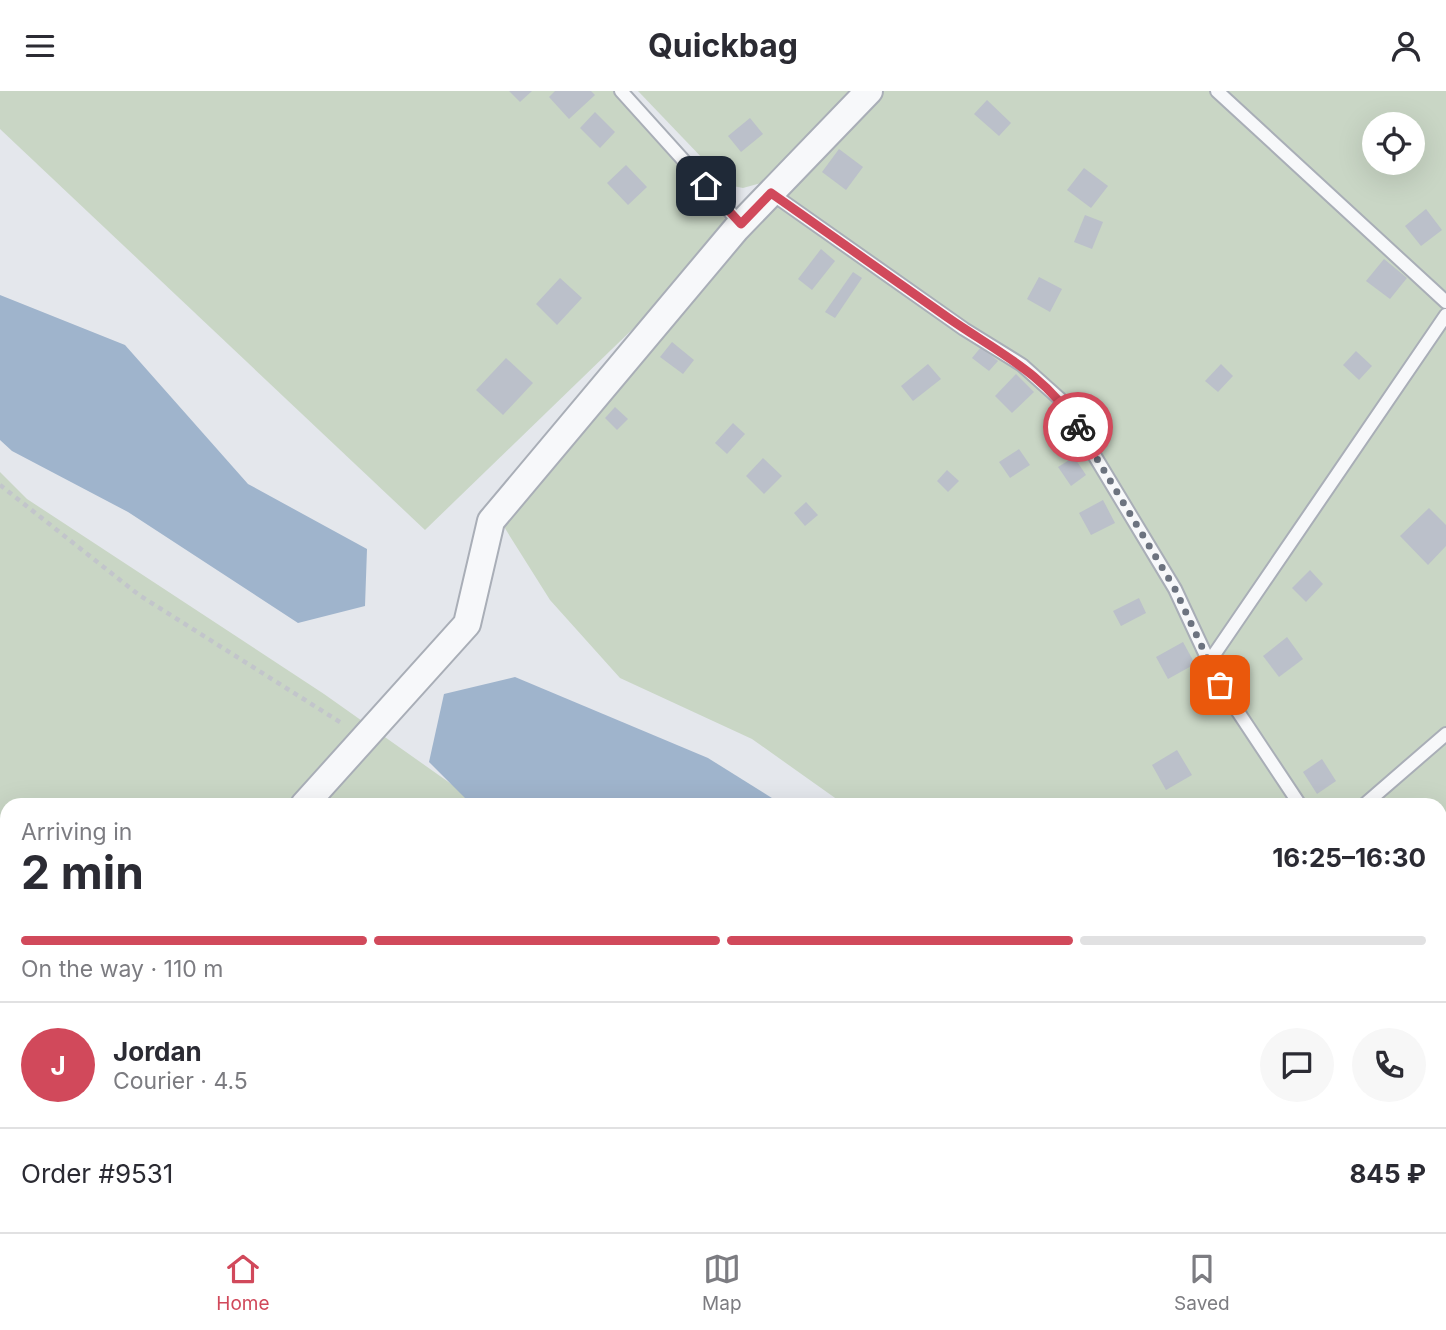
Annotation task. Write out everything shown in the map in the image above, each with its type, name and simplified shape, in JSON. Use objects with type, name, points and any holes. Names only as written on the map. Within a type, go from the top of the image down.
[{"type":"street","points":[[310,798],[467,624],[491,521],[741,224],[869,91]]},
{"type":"lane","points":[[621,91],[741,224]]},
{"type":"lane","points":[[1217,91],[1446,302]]},
{"type":"lane","points":[[771,193],[964,329],[1022,365],[1061,400],[1175,589],[1209,662]]},
{"type":"lane","points":[[1295,798],[1207,665],[1446,315]]},
{"type":"lane","points":[[1372,798],[1446,734]]},
{"type":"path","points":[[0,485],[139,595],[364,738]]},
{"type":"green space","points":[[0,91],[613,91],[736,229],[425,530],[0,129]]},
{"type":"green space","points":[[638,91],[851,91],[761,183],[743,188],[728,185]]},
{"type":"green space","points":[[879,91],[1446,91],[1446,798],[835,798],[752,739],[620,678],[550,600],[501,522],[754,225]]},
{"type":"green space","points":[[0,472],[27,499],[324,694],[471,798],[0,798]]},
{"type":"water","points":[[0,295],[125,345],[248,484],[367,549],[365,606],[298,623],[128,512],[12,451],[0,440]]},
{"type":"water","points":[[515,677],[708,758],[772,798],[465,798],[429,762],[444,694]]},
{"type":"building","points":[[509,91],[532,91],[520,102]]},
{"type":"building","points":[[555,91],[591,91],[595,95],[569,119],[549,97]]},
{"type":"building","points":[[987,100],[1011,123],[999,136],[974,114]]},
{"type":"building","points":[[595,112],[615,132],[600,148],[580,128]]},
{"type":"building","points":[[750,118],[763,134],[741,152],[728,136]]},
{"type":"building","points":[[839,149],[863,167],[846,190],[822,172]]},
{"type":"building","points":[[626,165],[647,187],[628,205],[607,183]]},
{"type":"building","points":[[1084,168],[1108,186],[1091,208],[1067,190]]},
{"type":"building","points":[[1426,209],[1442,230],[1421,246],[1405,226]]},
{"type":"building","points":[[1085,215],[1103,222],[1092,249],[1074,242]]},
{"type":"building","points":[[821,249],[835,261],[812,290],[798,279]]},
{"type":"building","points":[[1384,259],[1407,278],[1390,299],[1366,281]]},
{"type":"building","points":[[853,272],[862,278],[835,318],[825,312]]},
{"type":"building","points":[[1039,277],[1062,289],[1050,312],[1027,299]]},
{"type":"building","points":[[560,278],[582,298],[557,325],[536,304]]},
{"type":"building","points":[[672,342],[694,360],[683,374],[660,357]]},
{"type":"building","points":[[981,347],[998,361],[989,371],[972,358]]},
{"type":"building","points":[[1356,351],[1372,366],[1359,380],[1343,365]]},
{"type":"building","points":[[506,358],[533,383],[503,415],[476,390]]},
{"type":"building","points":[[928,364],[941,379],[913,401],[901,386]]},
{"type":"building","points":[[1221,364],[1233,376],[1218,392],[1205,381]]},
{"type":"building","points":[[1016,374],[1034,392],[1012,413],[995,396]]},
{"type":"building","points":[[615,407],[628,419],[617,430],[605,418]]},
{"type":"building","points":[[733,423],[745,434],[727,454],[715,443]]},
{"type":"building","points":[[1019,449],[1030,465],[1010,478],[999,462]]},
{"type":"building","points":[[1074,457],[1086,475],[1071,486],[1058,467]]},
{"type":"building","points":[[763,458],[782,476],[764,494],[746,476]]},
{"type":"building","points":[[947,470],[959,481],[948,492],[937,481]]},
{"type":"building","points":[[1103,500],[1115,523],[1091,535],[1079,513]]},
{"type":"building","points":[[806,502],[818,515],[805,526],[794,513]]},
{"type":"building","points":[[1429,508],[1446,525],[1446,546],[1428,565],[1400,536]]},
{"type":"building","points":[[1310,570],[1323,584],[1306,602],[1292,588]]},
{"type":"building","points":[[1139,598],[1146,613],[1121,626],[1113,611]]},
{"type":"building","points":[[1287,637],[1303,659],[1279,677],[1263,656]]},
{"type":"building","points":[[1183,642],[1195,664],[1168,679],[1156,657]]},
{"type":"building","points":[[1177,750],[1192,775],[1166,790],[1152,765]]},
{"type":"building","points":[[1322,759],[1336,781],[1317,794],[1303,772]]},
{"type":"way so far","points":[[1078,427],[1175,589],[1209,662],[1207,665],[1220,685]]},
{"type":"route","points":[[706,186],[741,224],[771,193],[964,329],[1022,365],[1061,400],[1078,427]]}]
